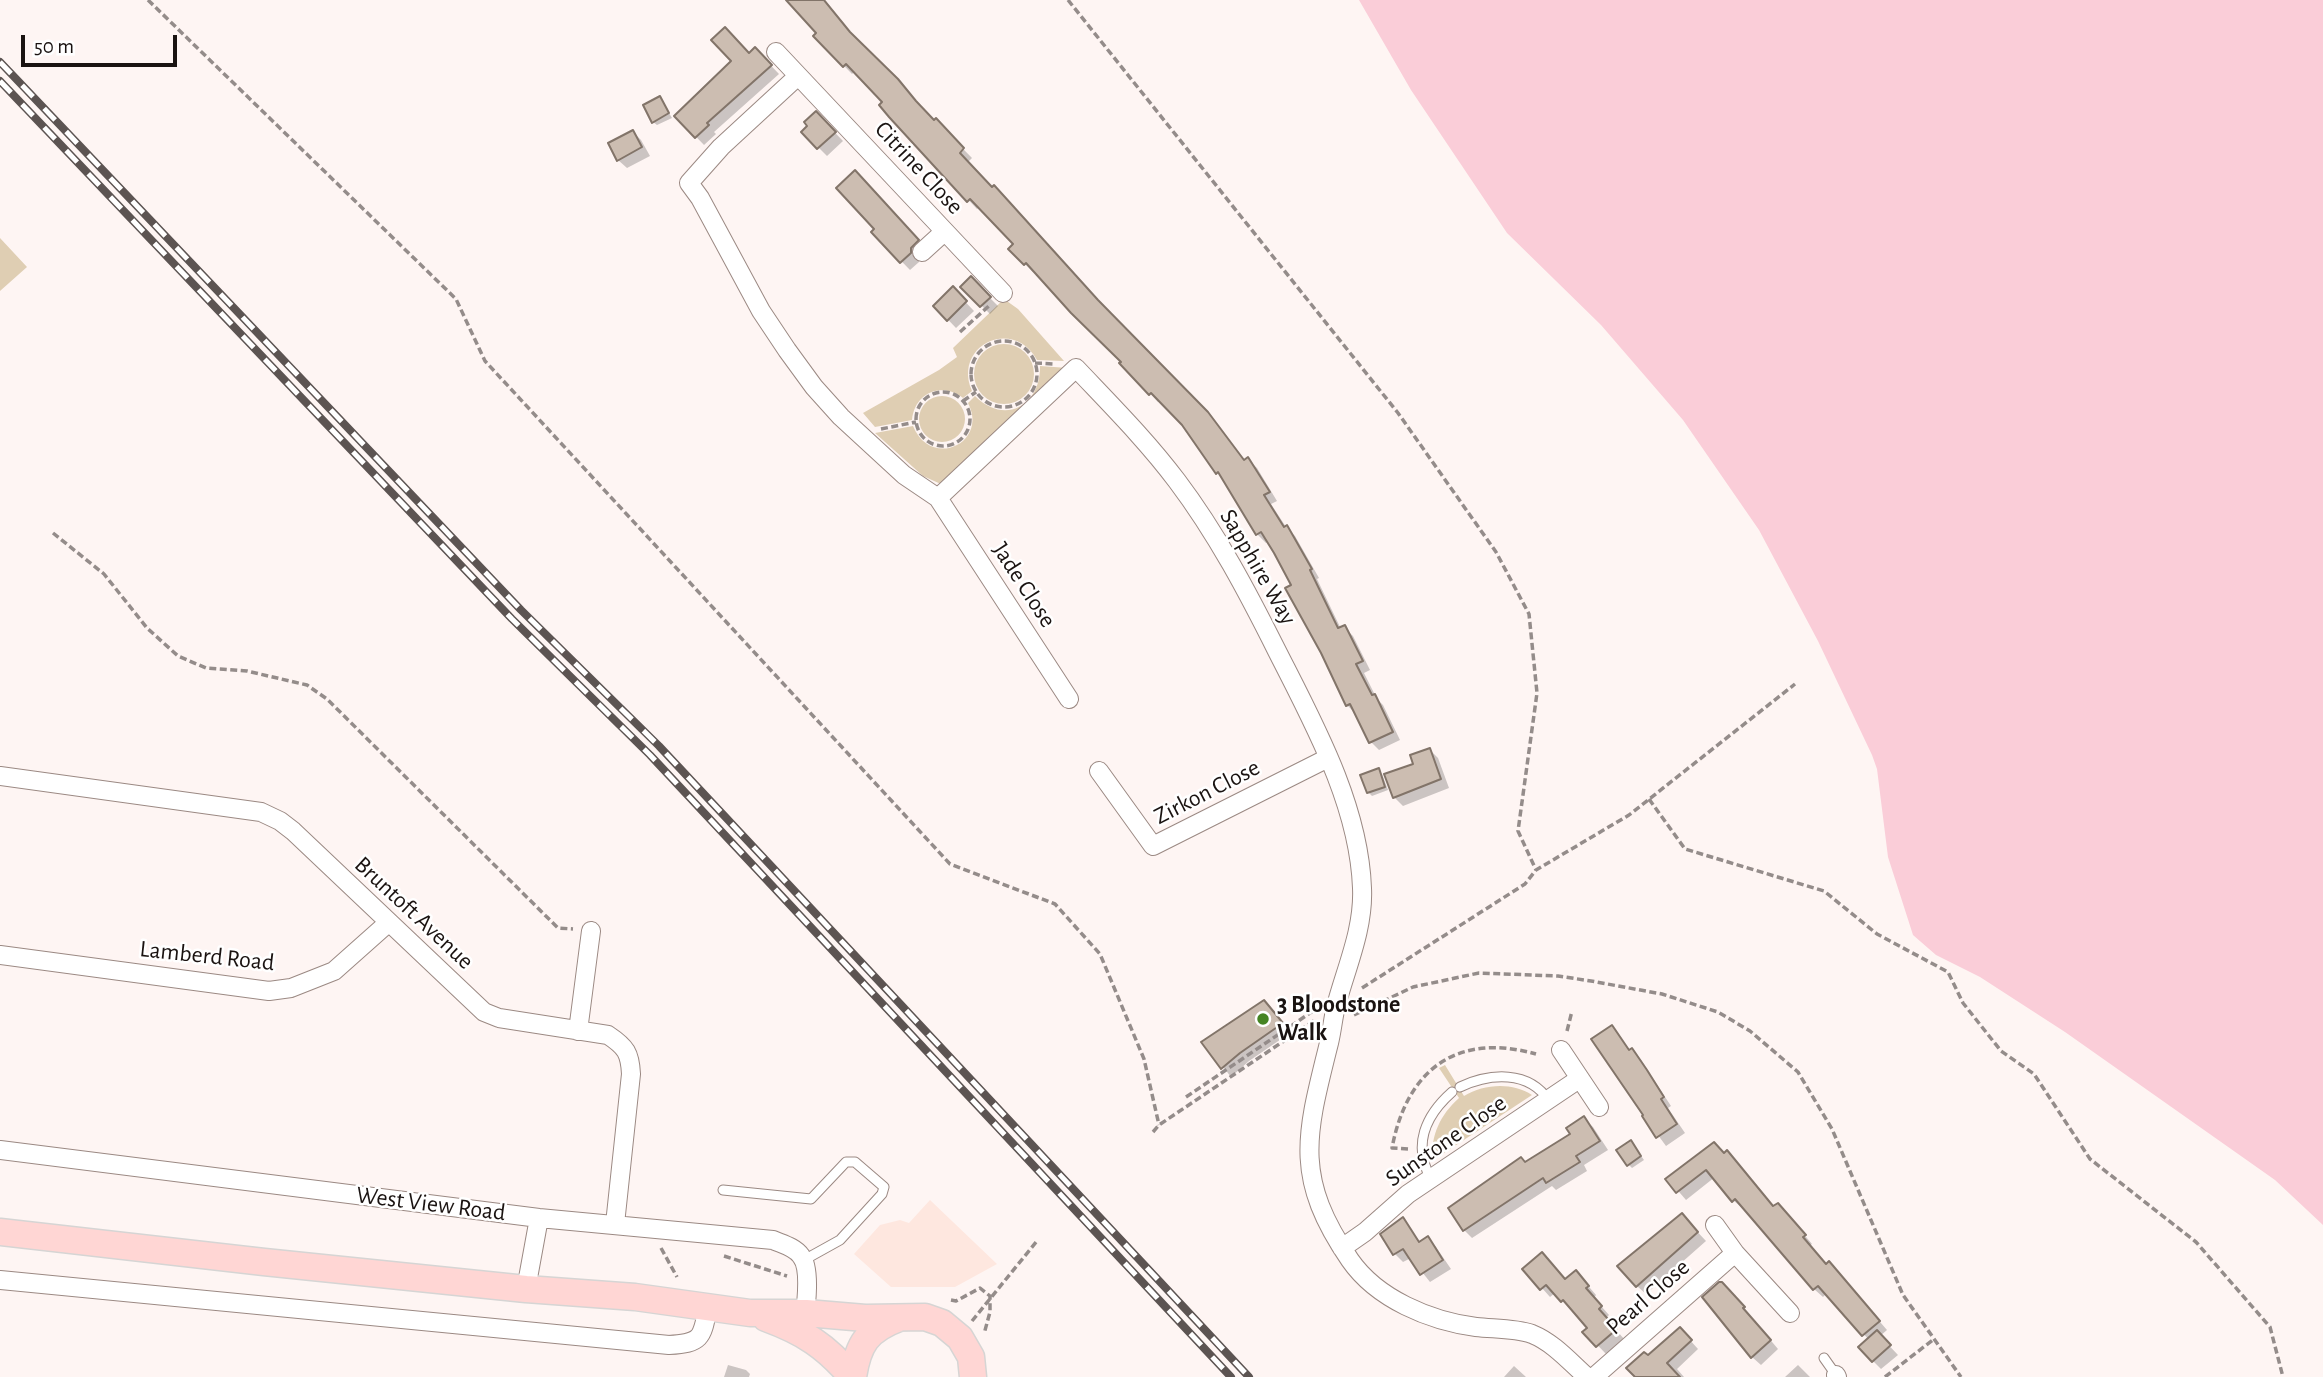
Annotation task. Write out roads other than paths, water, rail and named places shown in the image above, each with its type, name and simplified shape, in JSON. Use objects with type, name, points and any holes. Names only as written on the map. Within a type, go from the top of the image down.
[{"type":"main road","points":[[0,1232],[526,1289],[635,1297],[804,1323],[925,1317],[942,1323],[960,1338],[971,1357],[973,1377]]},
{"type":"main road","points":[[853,1377],[856,1355],[866,1339],[882,1325],[904,1316]]},
{"type":"main road","points":[[804,1323],[815,1339],[837,1358],[853,1377]]},
{"type":"street","name":"Citrine Close","points":[[776,52],[1003,293]]},
{"type":"street","points":[[798,76],[721,147],[689,183],[700,198],[761,311],[814,387],[841,417],[904,475],[938,498]]},
{"type":"street","points":[[922,252],[944,232]]},
{"type":"street","name":"Sapphire Way","points":[[938,498],[1076,368],[1143,438],[1179,484],[1219,545],[1262,621],[1328,758],[1353,823],[1363,890],[1345,996],[1312,1109],[1308,1145],[1312,1185],[1324,1218],[1353,1264],[1376,1286],[1407,1307],[1438,1320],[1530,1333],[1550,1343],[1587,1377]]},
{"type":"street","name":"Jade Close","points":[[938,498],[1069,699]]},
{"type":"street","name":"Zirkon Close","points":[[1099,771],[1153,846],[1328,758]]},
{"type":"street","name":"Bruntoft Avenue","points":[[0,776],[261,812],[293,831],[484,1012],[499,1018],[608,1035],[621,1044],[631,1057],[631,1074],[615,1224]]},
{"type":"street","name":"Lamberd Road","points":[[0,955],[269,990],[291,988],[334,971],[388,923]]},
{"type":"street","points":[[578,1031],[591,930]]},
{"type":"street","points":[[1561,1050],[1599,1107]]},
{"type":"street","name":"Sunstone Close","points":[[1342,1248],[1408,1194],[1580,1079]]},
{"type":"street","name":"West View Road","points":[[0,1150],[538,1218],[773,1240],[789,1246],[804,1260]]},
{"type":"street","points":[[526,1289],[538,1218]]},
{"type":"street","points":[[1715,1225],[1735,1253],[1790,1313]]},
{"type":"street","name":"Pearl Close","points":[[1594,1377],[1735,1253]]},
{"type":"street","points":[[804,1260],[807,1282],[804,1323]]},
{"type":"street","points":[[0,1280],[669,1345],[688,1344],[699,1339],[708,1307]]},
{"type":"lane","points":[[1431,1179],[1422,1151],[1426,1124],[1438,1104],[1456,1089],[1476,1079],[1502,1075],[1529,1082],[1543,1092],[1549,1101]]},
{"type":"lane","points":[[723,1190],[811,1199],[846,1162],[855,1162],[884,1187],[882,1194],[840,1240],[804,1260]]},
{"type":"lane","points":[[1824,1358],[1836,1376]]},
{"type":"railway","points":[[0,62],[521,610],[659,746],[1249,1377]]},
{"type":"railway","points":[[0,81],[512,619],[650,755],[1231,1377]]},
{"type":"place","name":"3 Bloodstone Walk","points":[[1263,1019]]}]
